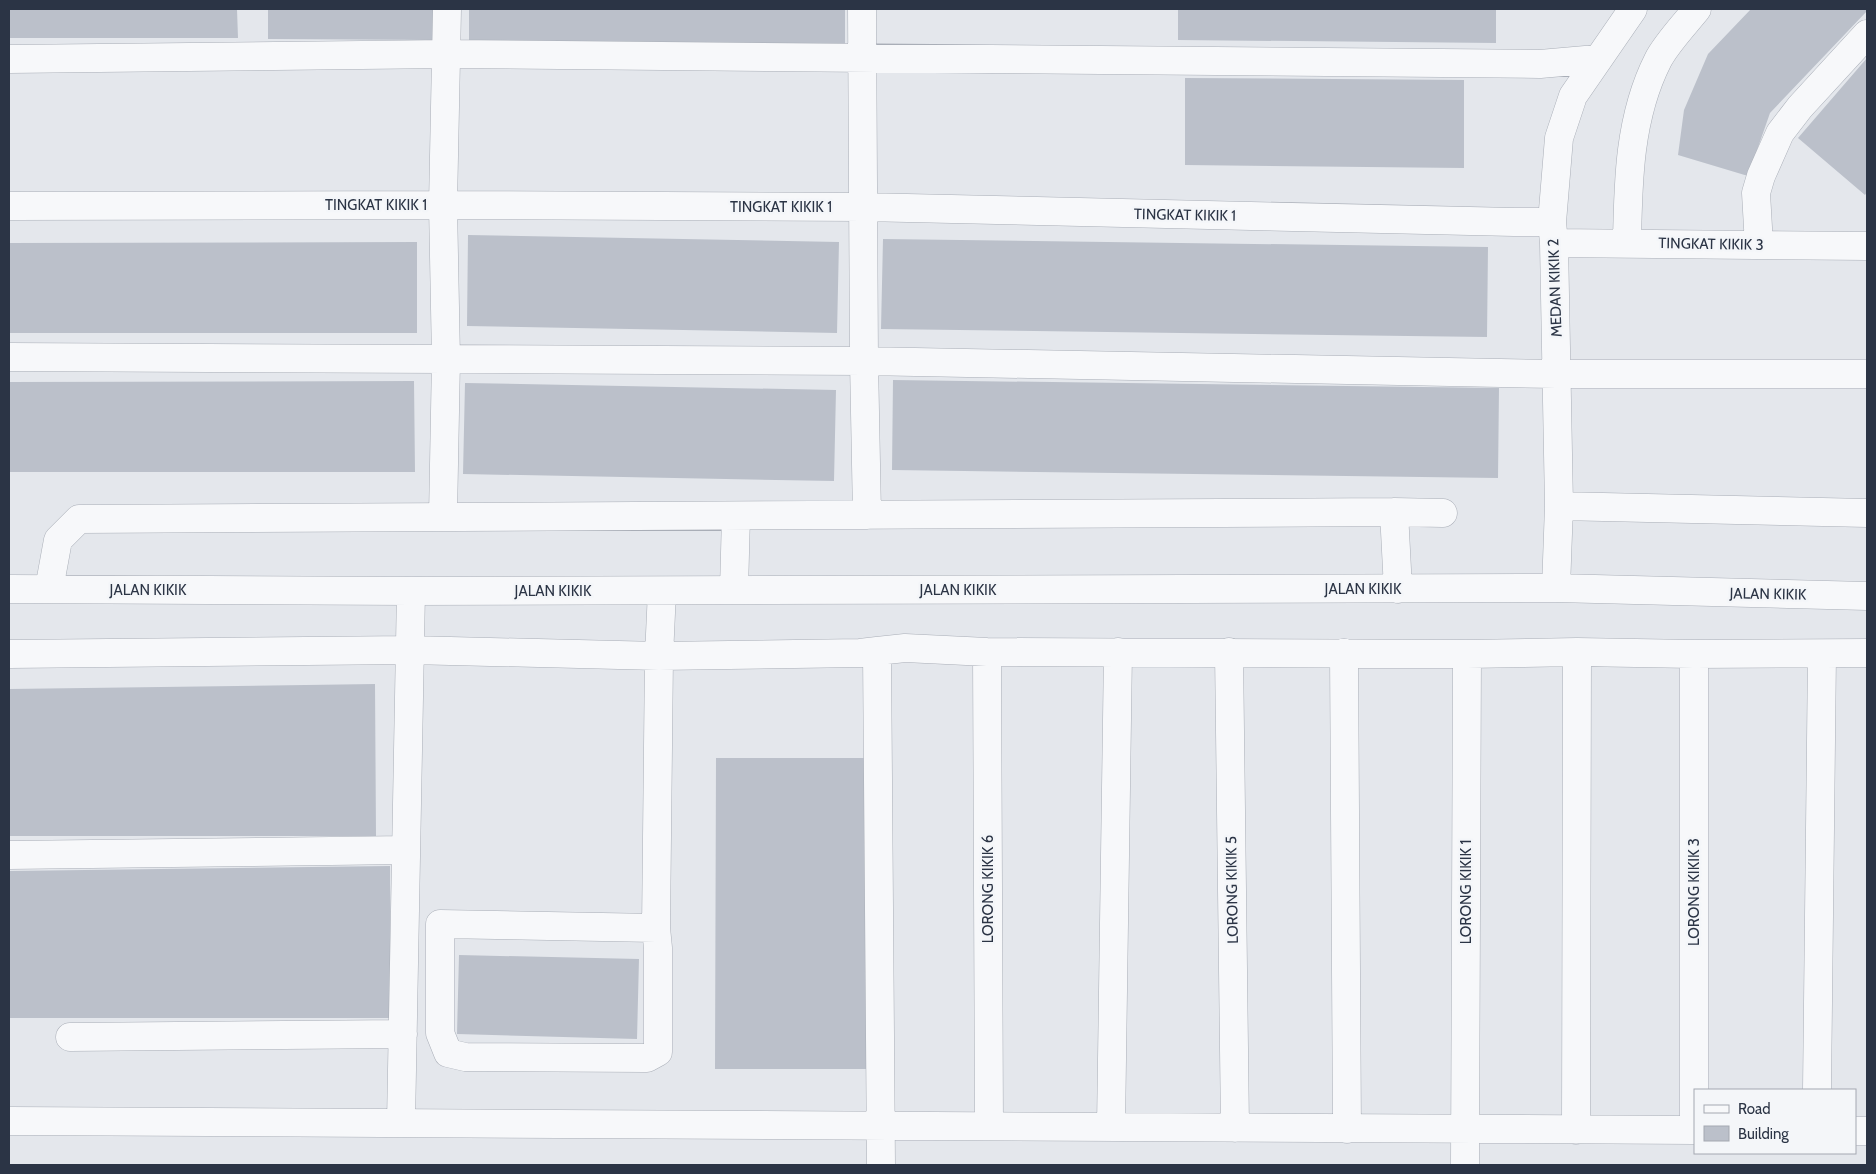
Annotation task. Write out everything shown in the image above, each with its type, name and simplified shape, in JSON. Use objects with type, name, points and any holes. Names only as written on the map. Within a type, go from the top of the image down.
[{"type":"street","points":[[443,516],[446,359],[443,205],[447,9]]},
{"type":"street","points":[[862,9],[864,58],[864,361],[867,514]]},
{"type":"street","name":"MEDAN KIKIK 2","points":[[1556,588],[1560,506],[1553,232],[1559,138],[1573,96],[1633,9]]},
{"type":"street","points":[[1626,243],[1628,176],[1639,108],[1658,60],[1697,9]]},
{"type":"street","points":[[1759,245],[1756,193],[1761,176],[1780,133],[1800,107],[1867,34]]},
{"type":"street","points":[[9,59],[447,54],[1540,64],[1597,59]]},
{"type":"street","name":"TINGKAT KIKIK 1","points":[[9,206],[443,205],[863,208],[1514,222],[1553,232]]},
{"type":"street","name":"TINGKAT KIKIK 3","points":[[1553,232],[1626,243],[1867,246]]},
{"type":"street","points":[[9,356],[864,361],[1557,374],[1867,374]]},
{"type":"street","points":[[1560,506],[1867,513]]},
{"type":"street","points":[[1394,512],[1398,589]]},
{"type":"street","points":[[49,589],[58,540],[79,519],[867,514],[1443,513]]},
{"type":"street","points":[[734,590],[736,516]]},
{"type":"street","name":"JALAN KIKIK","points":[[9,589],[662,591],[1556,588],[1867,596]]},
{"type":"street","points":[[401,1123],[411,591]]},
{"type":"street","points":[[656,928],[440,924],[440,1033],[448,1053],[465,1057],[647,1058],[658,1052],[658,948],[656,928],[659,656],[662,591]]},
{"type":"street","points":[[9,654],[410,650],[659,656],[860,653],[905,648],[987,652],[1867,653]]},
{"type":"street","points":[[877,651],[880,1165]]},
{"type":"street","name":"LORONG KIKIK 6","points":[[987,652],[990,1126]]},
{"type":"street","points":[[1111,1127],[1118,652]]},
{"type":"street","name":"LORONG KIKIK 5","points":[[1229,652],[1235,1128]]},
{"type":"street","points":[[1576,1130],[1577,652]]},
{"type":"street","points":[[1344,653],[1347,1129]]},
{"type":"street","name":"LORONG KIKIK 1","points":[[1465,1165],[1467,654]]},
{"type":"street","name":"LORONG KIKIK 3","points":[[1694,654],[1695,1089]]},
{"type":"street","points":[[1817,1089],[1822,654]]},
{"type":"street","points":[[9,855],[406,850]]},
{"type":"street","points":[[70,1037],[402,1034]]},
{"type":"street","points":[[9,1121],[1694,1130]]},
{"type":"building","points":[[9,9],[237,9],[238,38],[9,38]]},
{"type":"building","points":[[268,9],[437,9],[437,40],[268,39]]},
{"type":"building","points":[[469,9],[845,9],[845,45],[469,45]]},
{"type":"building","points":[[1178,9],[1496,9],[1496,43],[1178,40]]},
{"type":"building","points":[[1751,9],[1867,9],[1867,11],[1770,113],[1748,176],[1678,155],[1684,110],[1708,54]]},
{"type":"building","points":[[1867,58],[1867,192],[1865,195],[1798,138]]},
{"type":"building","points":[[1185,78],[1464,80],[1464,168],[1185,165]]},
{"type":"building","points":[[468,235],[839,242],[837,333],[467,326]]},
{"type":"building","points":[[883,239],[1488,247],[1487,337],[881,329]]},
{"type":"building","points":[[417,242],[417,333],[9,333],[9,243]]},
{"type":"building","points":[[893,380],[1499,388],[1498,478],[892,470]]},
{"type":"building","points":[[414,381],[415,472],[9,472],[9,382]]},
{"type":"building","points":[[465,383],[836,390],[834,481],[463,474]]},
{"type":"building","points":[[375,684],[376,836],[9,836],[9,689]]},
{"type":"building","points":[[716,758],[866,758],[866,1069],[715,1069]]},
{"type":"building","points":[[390,866],[391,1018],[9,1018],[9,871]]},
{"type":"building","points":[[459,955],[639,959],[637,1039],[457,1034]]}]
